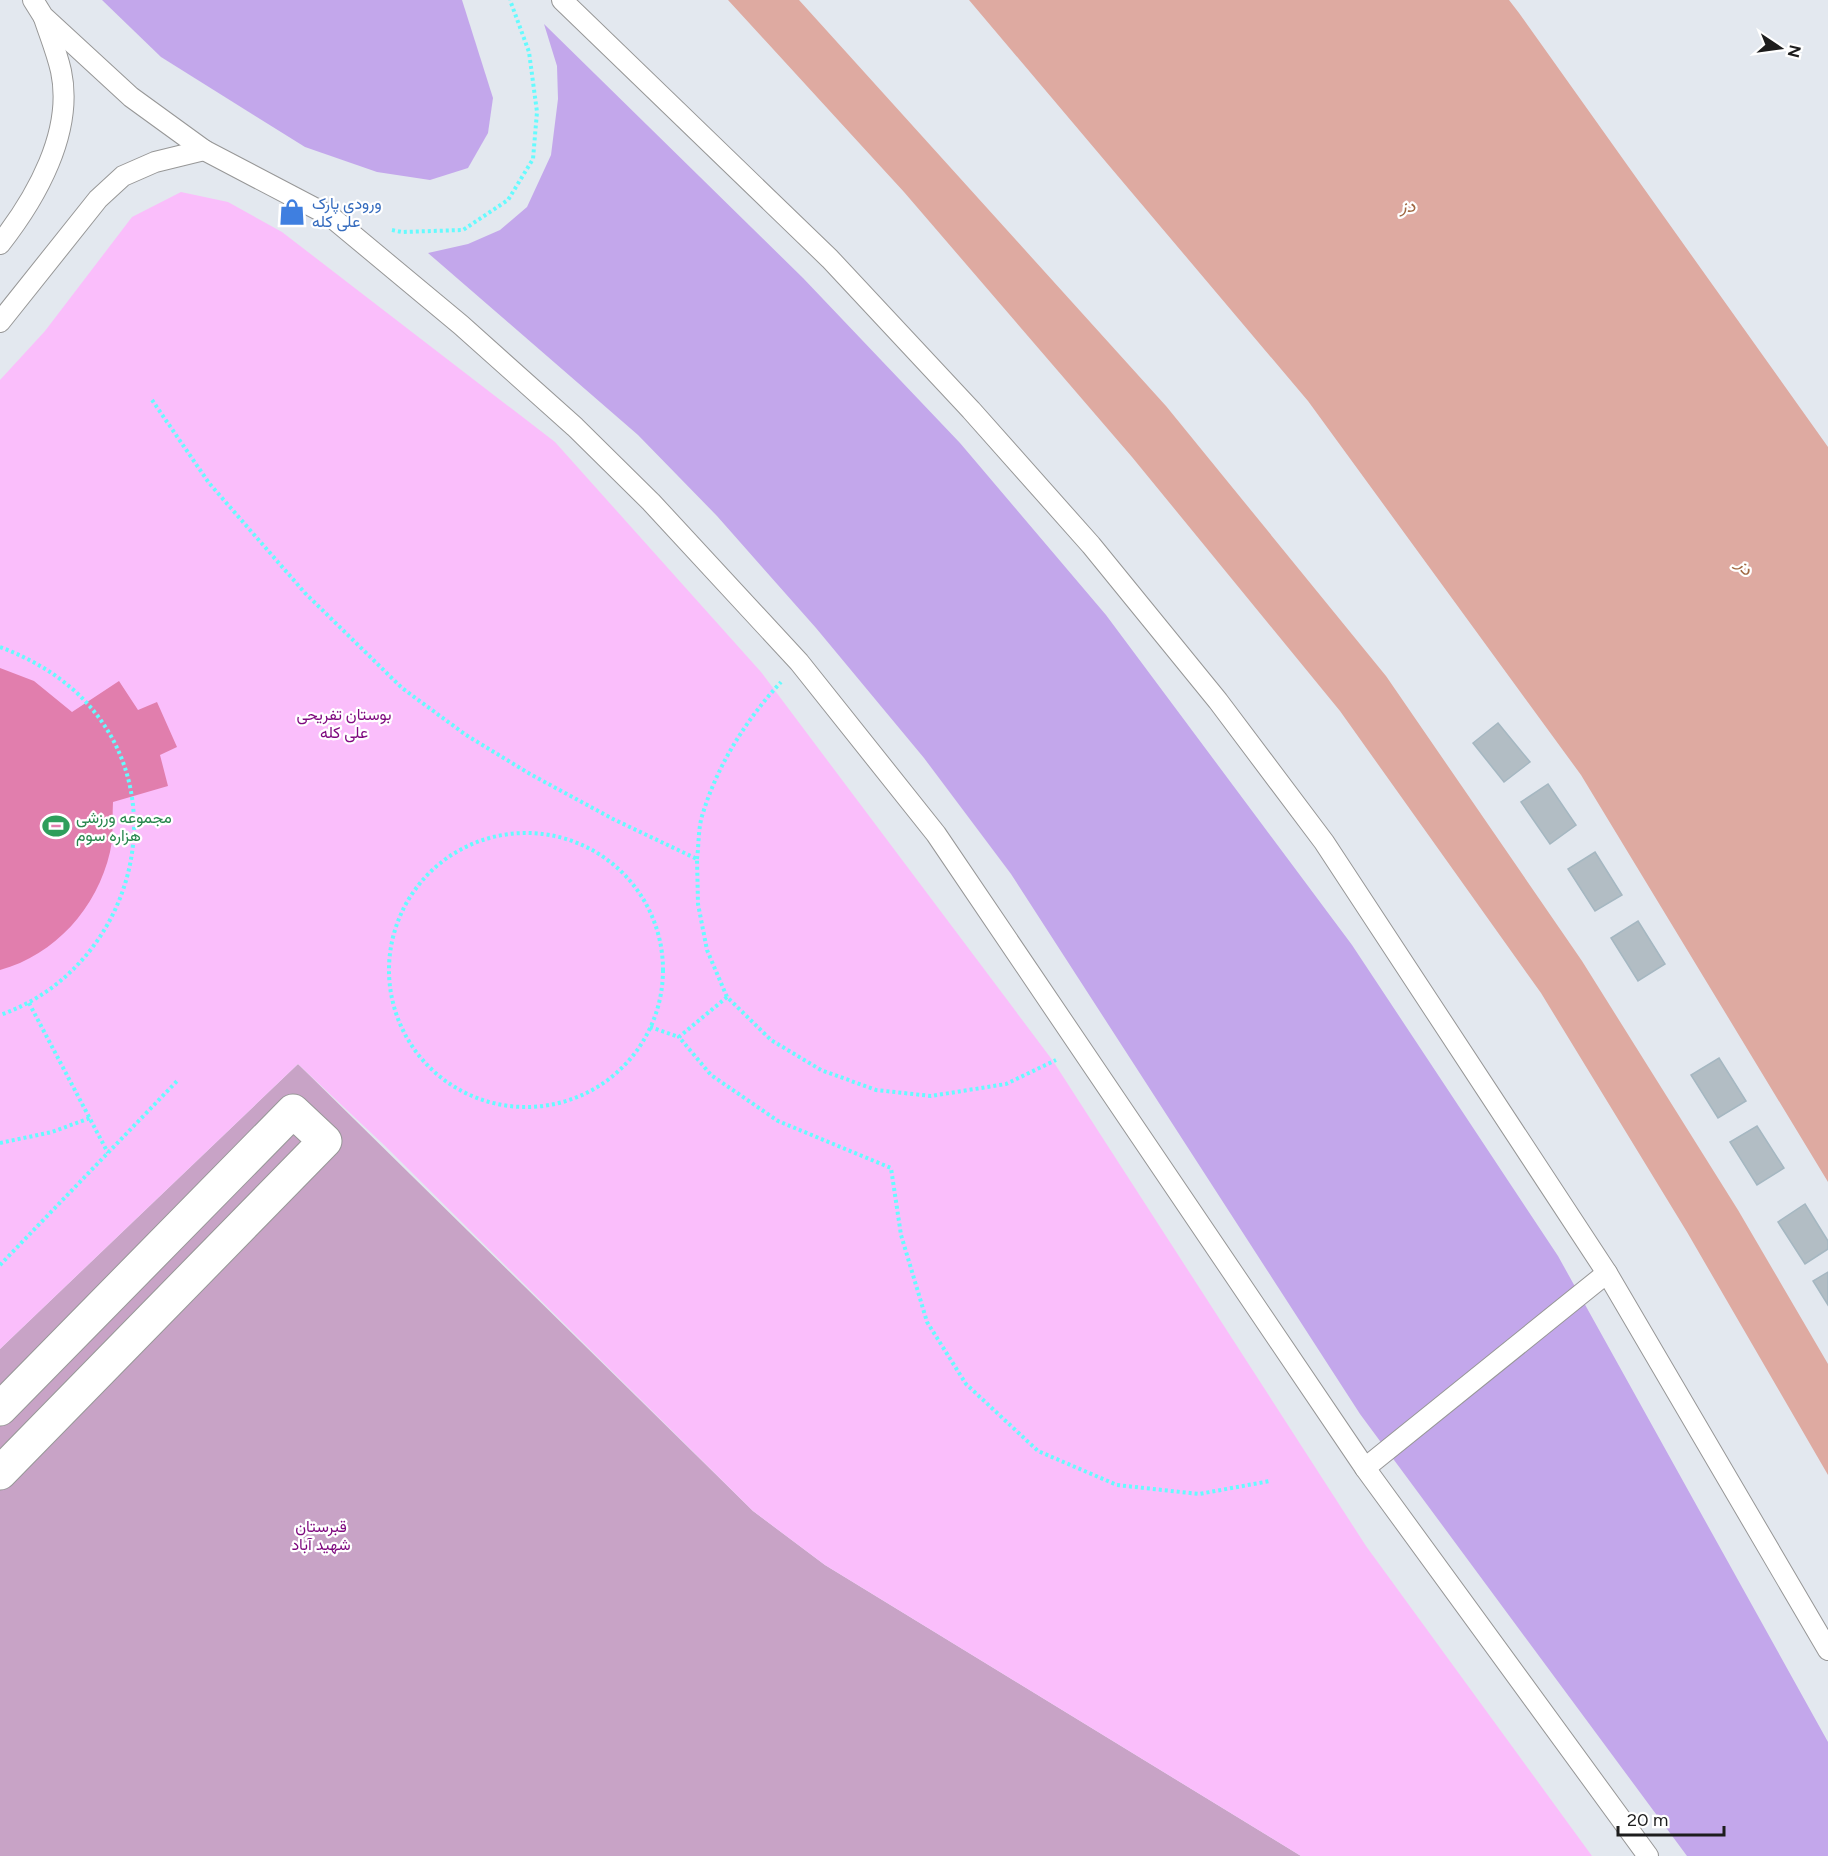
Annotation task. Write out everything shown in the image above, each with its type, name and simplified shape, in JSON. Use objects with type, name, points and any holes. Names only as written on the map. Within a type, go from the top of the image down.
[{"type":"street","points":[[0,1409],[293,1112],[325,1141],[0,1473]]},
{"type":"lane","points":[[562,0],[830,259],[971,410],[1091,545],[1218,701],[1324,842],[1607,1273],[1828,1650]]},
{"type":"lane","points":[[38,8],[131,97],[204,150],[330,216],[461,325],[575,426],[651,501],[799,662],[936,834],[1083,1048],[1365,1468],[1648,1856]]},
{"type":"lane","points":[[0,244],[16,223],[51,157],[63,119],[61,72],[38,8]]},
{"type":"lane","points":[[0,322],[98,200],[123,176],[155,162],[204,150]]},
{"type":"lane","points":[[1365,1468],[1607,1273]]},
{"type":"path","points":[[381,227],[402,232],[463,230],[508,200],[533,159],[537,112],[530,62],[510,0]]},
{"type":"path","points":[[153,400],[208,483],[305,593],[402,688],[466,735],[530,774],[613,819],[697,859]]},
{"type":"path","points":[[0,646],[54,673],[79,694],[99,719],[116,747],[127,778],[133,811],[134,844],[129,876],[118,908],[102,937],[57,985],[29,1003],[0,1015]]},
{"type":"path","points":[[799,662],[759,706],[720,766],[702,815],[697,859],[698,904],[707,950],[728,997],[771,1040],[821,1071],[876,1090],[931,1096],[1006,1084],[1083,1048]]},
{"type":"path","points":[[539,833],[582,844],[619,868],[646,902],[662,947],[662,994],[650,1028],[646,1039],[616,1076],[576,1100],[529,1109],[483,1102],[441,1079],[411,1047],[393,1006],[389,963],[399,919],[422,881],[430,874],[455,853],[495,836],[539,833]]},
{"type":"path","points":[[680,1037],[728,997]]},
{"type":"path","points":[[29,1003],[108,1153]]},
{"type":"path","points":[[650,1028],[680,1037],[711,1075],[778,1121],[891,1168],[901,1235],[927,1322],[966,1384],[1038,1451],[1117,1485],[1198,1494],[1270,1481]]},
{"type":"path","points":[[0,1265],[178,1080]]},
{"type":"path","points":[[0,1143],[52,1132],[90,1118]]},
{"type":"shaded area","points":[[102,0],[462,0],[493,98],[488,133],[468,168],[430,180],[377,172],[305,147],[161,57]]},
{"type":"shaded area","points":[[544,24],[803,278],[960,443],[1106,615],[1352,945],[1558,1256],[1828,1742],[1828,1856],[1687,1856],[1360,1414],[1011,874],[924,758],[816,628],[717,516],[638,435],[428,253],[468,244],[500,230],[527,207],[551,155],[558,99],[557,66]]},
{"type":"shaded area","name":"مجموعه ورزشی هزاره سوم","points":[[0,668],[34,681],[72,712],[119,681],[138,710],[157,702],[177,747],[160,755],[168,786],[113,802],[110,852],[104,873],[84,910],[56,941],[20,963],[0,970]]},
{"type":"green space","name":"بوستان تفریحی علی کله","points":[[181,192],[228,202],[282,232],[555,442],[761,672],[1053,1061],[1366,1546],[1592,1856],[1301,1856],[825,1565],[753,1511],[384,1145],[298,1064],[0,1349],[0,380],[45,331],[132,217]]},
{"type":"green space","name":"قبرستان شهید آباد","points":[[298,1064],[753,1511],[825,1565],[1301,1856],[0,1856],[0,1349]]},
{"type":"water","points":[[728,0],[799,0],[1166,406],[1386,676],[1582,961],[1738,1210],[1828,1364],[1828,1475],[1687,1232],[1541,993],[1340,711],[1132,457],[904,192]]},
{"type":"water","name":"دز","points":[[969,0],[1509,0],[1519,13],[1828,447],[1828,1182],[1581,775],[1308,401]]},
{"type":"building","points":[[1498,723],[1530,762],[1504,782],[1473,743]]},
{"type":"building","points":[[1548,784],[1576,825],[1550,844],[1521,802]]},
{"type":"building","points":[[1595,852],[1622,895],[1595,911],[1568,869]]},
{"type":"building","points":[[1638,921],[1665,964],[1638,981],[1611,938]]},
{"type":"building","points":[[1719,1058],[1746,1101],[1718,1118],[1691,1075]]},
{"type":"building","points":[[1757,1126],[1784,1168],[1757,1185],[1730,1142]]},
{"type":"building","points":[[1805,1204],[1828,1241],[1828,1249],[1805,1264],[1778,1222]]},
{"type":"building","points":[[1828,1272],[1828,1305],[1813,1281]]},
{"type":"place","name":"ورودی پارک علی کله","points":[[292,212]]},
{"type":"place","name":"مجموعه ورزشی هزاره سوم","points":[[56,826]]}]
